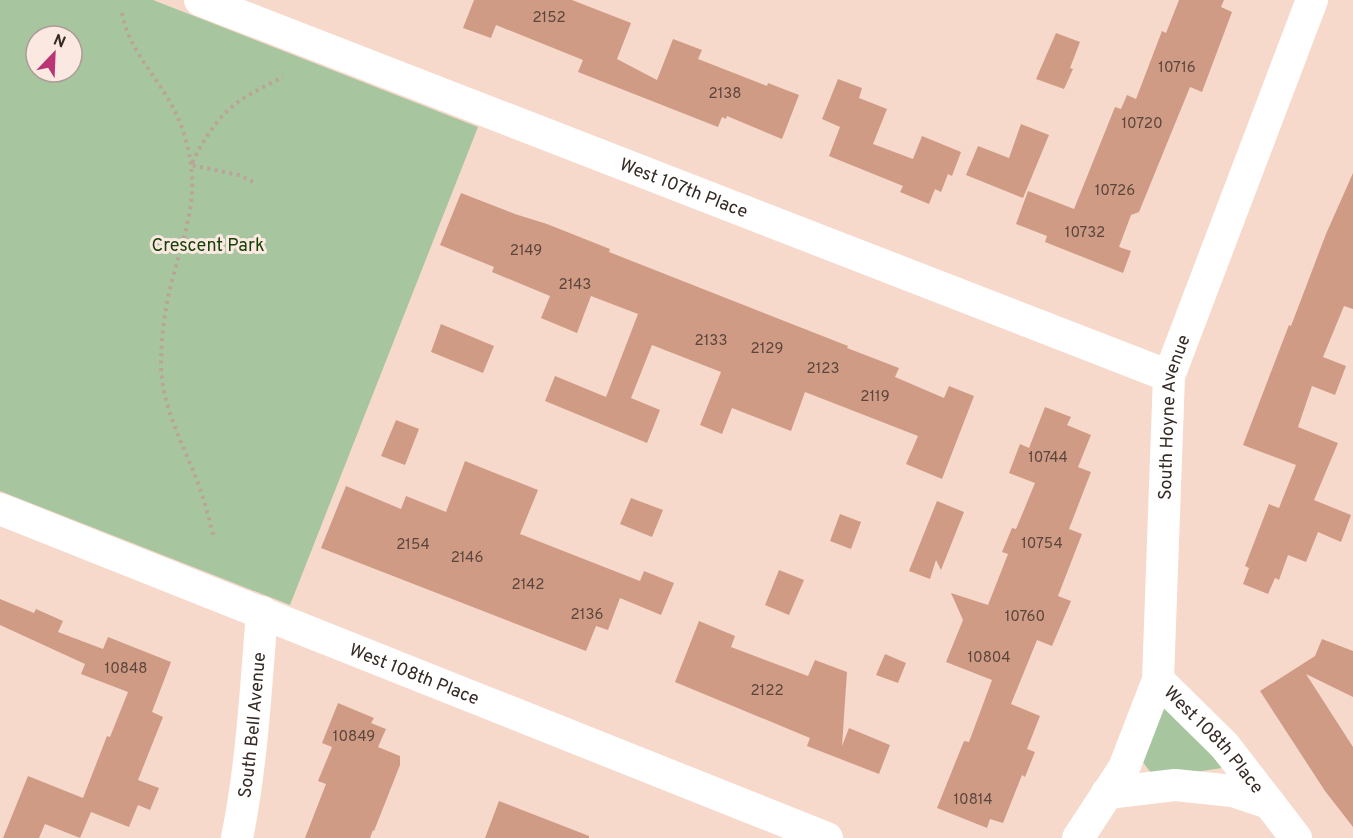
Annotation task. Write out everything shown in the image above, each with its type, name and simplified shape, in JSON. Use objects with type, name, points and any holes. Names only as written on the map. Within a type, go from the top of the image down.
[{"type":"street","name":"West 107th Place","points":[[200,0],[1169,376]]},
{"type":"street","name":"South Hoyne Avenue","points":[[1078,838],[1124,768],[1158,680],[1169,376],[1312,0]]},
{"type":"street","name":"West 108th Place","points":[[0,509],[827,838]]},
{"type":"street","name":"South Bell Avenue","points":[[237,838],[254,719],[262,612]]},
{"type":"street","name":"West 108th Place","points":[[1158,680],[1225,746],[1296,838]]},
{"type":"street","name":"West 108th Place","points":[[1107,793],[1175,784],[1233,791],[1269,803]]},
{"type":"path","points":[[122,14],[125,28],[136,50],[168,98],[184,136],[191,165],[192,190],[188,219],[167,301],[161,367],[169,409],[197,479],[214,539]]},
{"type":"path","points":[[191,165],[202,143],[237,102],[283,77]]},
{"type":"path","points":[[191,165],[239,175],[253,182]]},
{"type":"green space","name":"Crescent Park","points":[[0,0],[153,0],[478,127],[290,605],[0,491]]},
{"type":"green space","points":[[1158,704],[1171,706],[1222,768],[1175,775],[1152,774],[1138,756]]},
{"type":"building","points":[[474,0],[572,0],[631,23],[617,59],[657,80],[673,39],[702,50],[698,59],[767,86],[768,83],[799,95],[782,139],[727,116],[726,119],[722,117],[718,127],[578,72],[583,60],[496,25],[491,38],[463,28]]},
{"type":"building","points":[[1179,0],[1224,0],[1221,7],[1232,12],[1202,92],[1190,87],[1139,212],[1131,215],[1119,247],[1131,251],[1123,273],[1045,242],[1047,236],[1016,224],[1028,191],[1074,209],[1115,107],[1121,109],[1127,95],[1136,99],[1162,31],[1166,33]]},
{"type":"building","points":[[1056,33],[1080,42],[1070,68],[1073,69],[1064,89],[1036,79]]},
{"type":"building","points":[[838,79],[862,88],[859,98],[887,109],[873,144],[913,159],[922,136],[961,152],[952,176],[948,174],[941,192],[935,189],[929,204],[900,192],[903,186],[829,156],[840,127],[822,119]]},
{"type":"building","points":[[1021,124],[1049,135],[1023,198],[966,175],[978,146],[1009,158]]},
{"type":"building","points":[[1353,173],[1353,309],[1344,306],[1323,357],[1346,366],[1335,395],[1312,386],[1298,427],[1338,443],[1314,500],[1351,515],[1341,542],[1318,532],[1306,562],[1288,555],[1279,580],[1275,578],[1268,594],[1243,584],[1249,568],[1245,566],[1269,504],[1279,508],[1296,465],[1243,445],[1289,325],[1291,326],[1326,234]]},
{"type":"building","points":[[461,193],[547,224],[610,249],[609,252],[848,346],[847,348],[899,368],[895,377],[944,398],[949,386],[974,396],[942,479],[906,464],[918,436],[805,392],[791,431],[732,408],[722,434],[700,425],[721,372],[652,345],[631,398],[660,410],[647,443],[545,401],[555,376],[606,397],[638,314],[591,296],[577,333],[541,318],[550,296],[492,272],[494,267],[440,245]]},
{"type":"building","points":[[441,324],[494,346],[483,373],[431,352]]},
{"type":"building","points":[[1045,407],[1071,417],[1067,425],[1091,435],[1078,467],[1091,472],[1069,529],[1082,534],[1058,596],[1071,601],[1052,646],[1037,640],[1011,704],[1040,716],[1027,749],[1035,752],[1025,777],[1022,775],[1003,823],[990,819],[987,828],[937,808],[964,741],[969,742],[992,680],[946,662],[963,620],[951,593],[988,605],[1008,554],[1002,552],[1012,528],[1016,529],[1035,483],[1009,473],[1020,444],[1029,448]]},
{"type":"building","points":[[396,420],[419,429],[405,465],[381,456]]},
{"type":"building","points":[[465,461],[538,490],[520,534],[640,581],[644,571],[674,583],[661,615],[620,598],[608,630],[596,626],[586,651],[321,548],[346,486],[401,509],[406,496],[446,512]]},
{"type":"building","points":[[631,498],[663,510],[652,537],[620,524]]},
{"type":"building","points":[[937,501],[964,512],[941,570],[936,560],[930,579],[909,571]]},
{"type":"building","points":[[840,514],[861,522],[851,549],[830,541]]},
{"type":"building","points":[[779,570],[804,580],[789,615],[765,605]]},
{"type":"building","points":[[0,599],[34,613],[36,609],[63,621],[58,632],[103,649],[108,637],[171,662],[152,712],[163,717],[138,780],[159,788],[150,810],[138,805],[129,827],[91,812],[80,838],[45,824],[39,838],[3,838],[28,776],[83,798],[107,736],[110,737],[128,692],[81,674],[85,664],[0,625]]},
{"type":"building","points":[[699,621],[735,636],[731,647],[808,676],[815,660],[847,672],[842,746],[849,728],[890,745],[879,774],[807,746],[810,738],[675,682]]},
{"type":"building","points":[[1322,639],[1353,651],[1353,697],[1306,674],[1353,747],[1353,827],[1325,791],[1260,691],[1315,656]]},
{"type":"building","points":[[885,654],[906,663],[898,683],[876,675]]},
{"type":"building","points":[[338,703],[374,718],[371,723],[386,729],[378,747],[400,756],[400,765],[370,838],[305,838],[326,784],[318,781],[332,747],[322,743]]},
{"type":"building","points":[[499,801],[589,836],[589,838],[485,838]]}]
